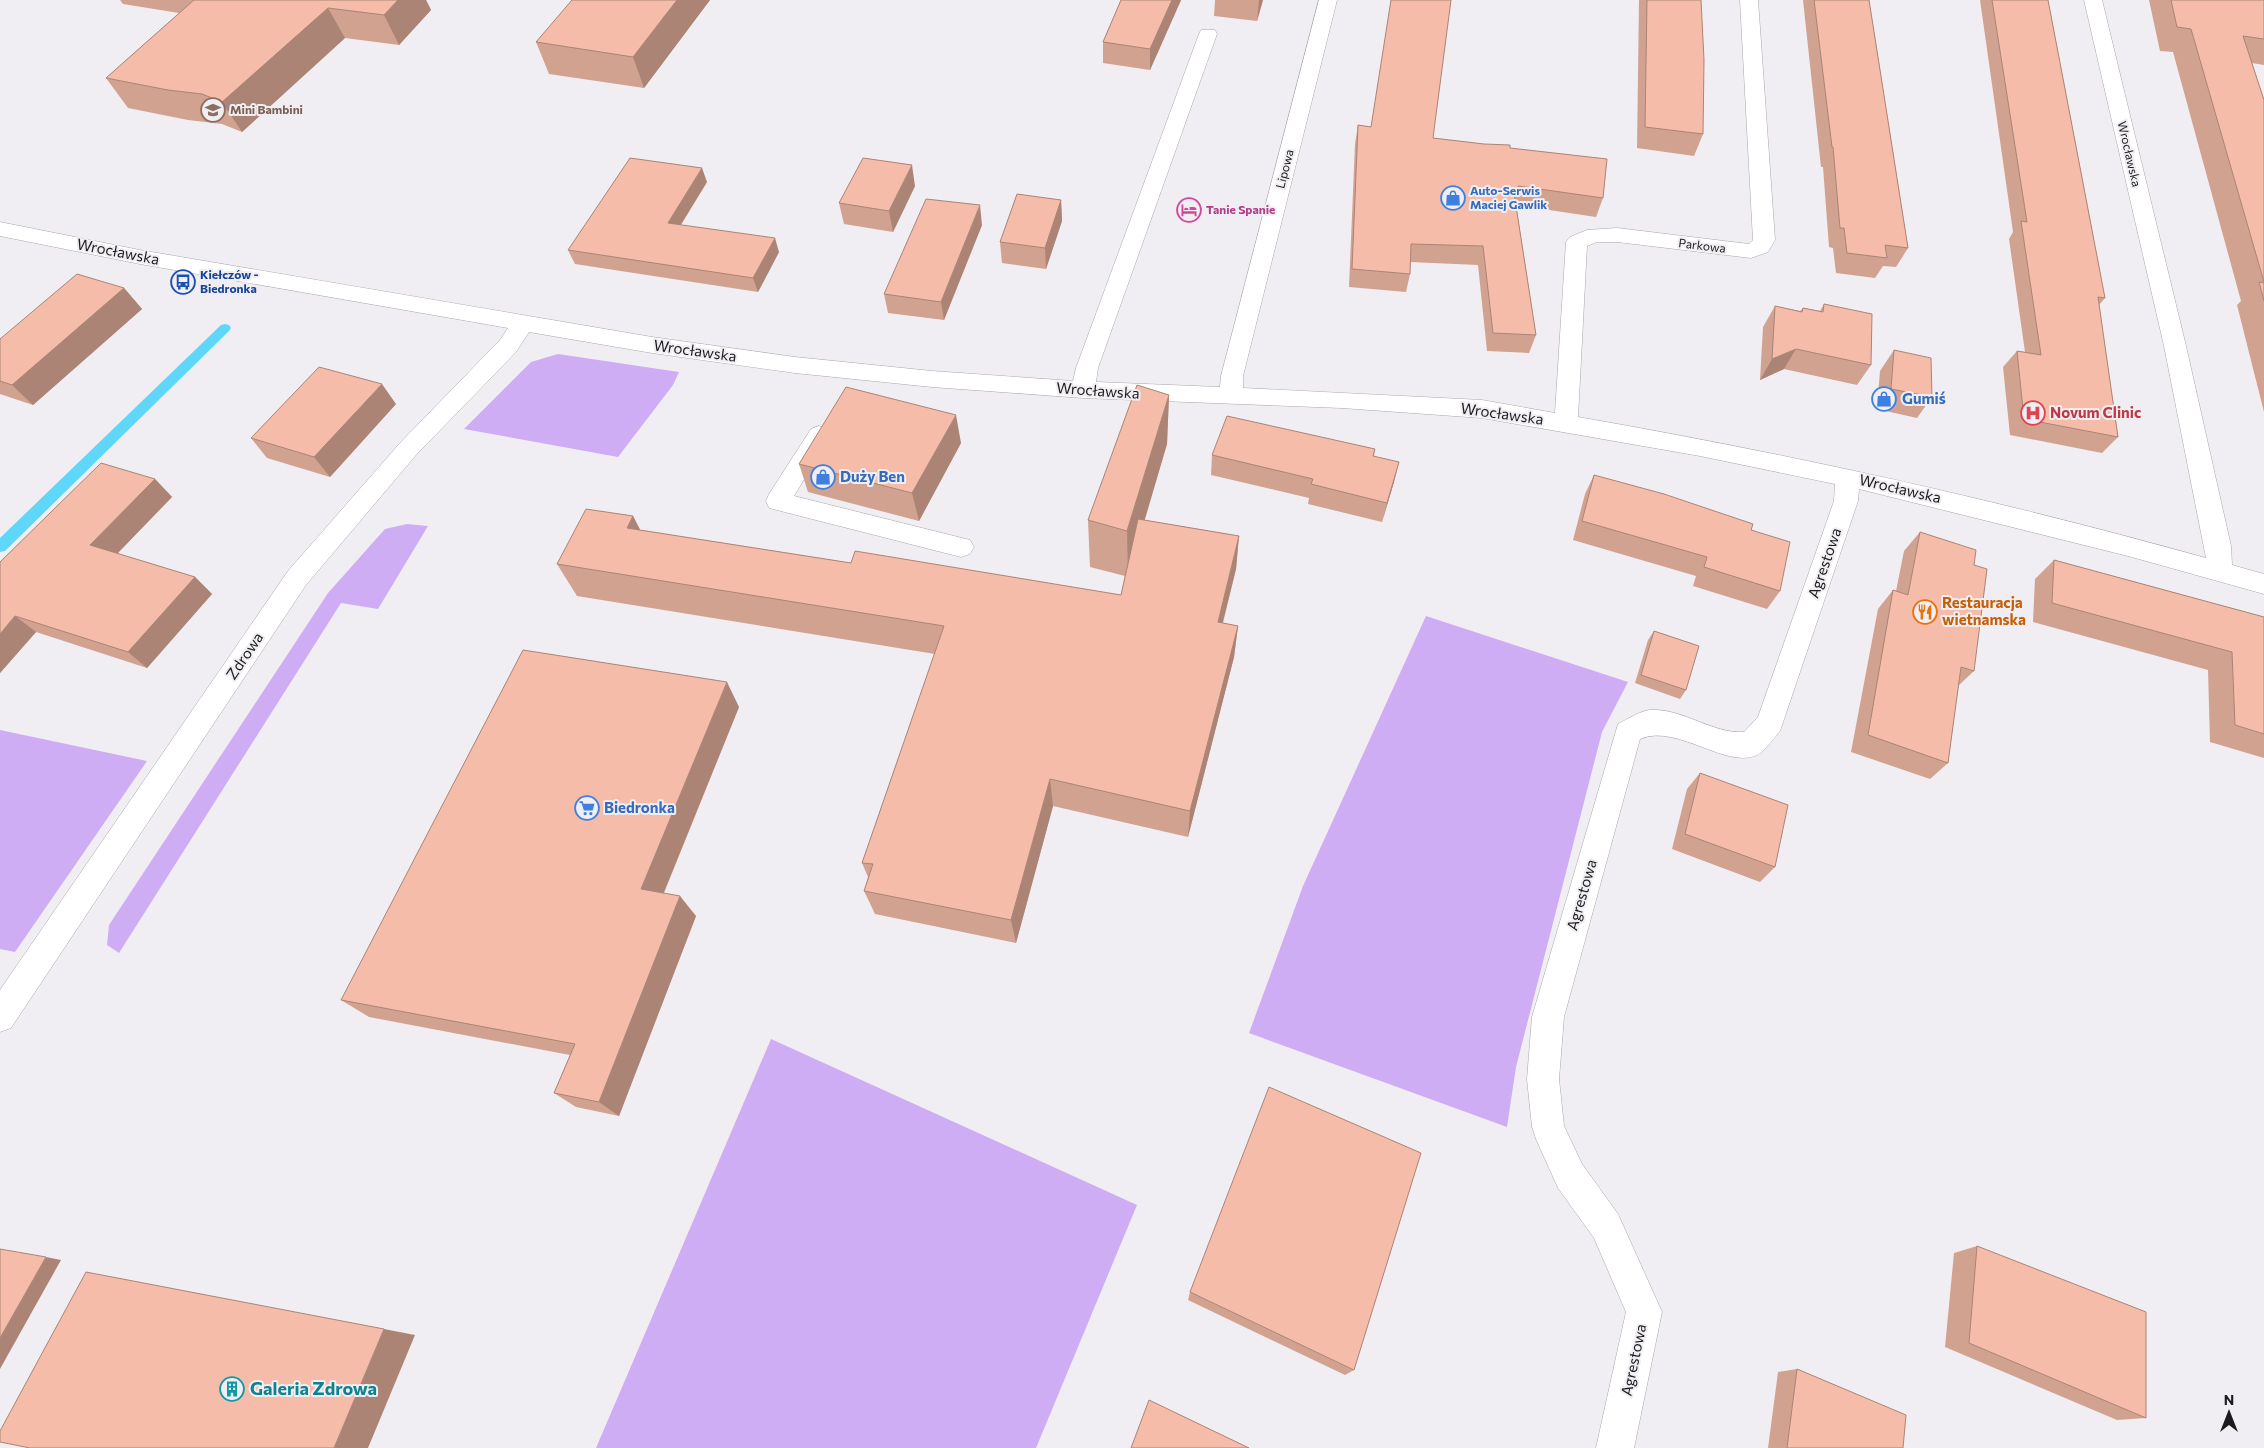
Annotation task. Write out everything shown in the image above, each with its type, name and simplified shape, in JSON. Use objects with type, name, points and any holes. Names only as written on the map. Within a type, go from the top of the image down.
[{"type":"street","name":"Lipowa","points":[[1231,397],[1232,376],[1328,0]]},
{"type":"street","name":"Parkowa","points":[[1566,423],[1577,242],[1594,235],[1617,235],[1751,251],[1760,247],[1764,240],[1749,0]]},
{"type":"street","name":"Wrocławska","points":[[2093,0],[2175,346],[2218,546],[2220,571]]},
{"type":"street","points":[[1083,390],[1087,368],[1208,34]]},
{"type":"street","name":"Wrocławska","points":[[0,230],[140,257],[722,355],[932,379],[1083,390],[1408,403],[1482,410],[1566,423],[1700,447],[1848,477],[1981,508],[2264,584]]},
{"type":"street","name":"Zdrowa","points":[[0,1017],[297,578],[408,449],[508,346],[523,323]]},
{"type":"street","points":[[843,394],[855,371]]},
{"type":"street","points":[[830,416],[778,501],[961,548]]},
{"type":"street","name":"Agrestowa","points":[[1615,1448],[1644,1312],[1606,1226],[1570,1176],[1548,1127],[1543,1079],[1548,1017],[1628,732],[1650,722],[1672,725],[1729,744],[1751,744],[1770,723],[1846,501],[1848,477]]},
{"type":"shaded area","points":[[558,354],[679,372],[673,385],[618,457],[464,429],[531,362]]},
{"type":"shaded area","points":[[407,524],[428,526],[378,609],[341,603],[119,953],[107,945],[109,925],[328,593],[385,529]]},
{"type":"shaded area","points":[[1426,616],[1628,682],[1602,732],[1516,1067],[1507,1127],[1249,1033],[1303,886]]},
{"type":"shaded area","points":[[0,730],[147,761],[15,952],[0,949]]},
{"type":"shaded area","points":[[771,1039],[1137,1205],[1036,1448],[596,1448]]},
{"type":"building","points":[[194,0],[398,0],[384,15],[328,8],[222,102],[202,94],[168,90],[106,78]]},
{"type":"building","points":[[572,0],[677,0],[633,57],[536,42]]},
{"type":"building","points":[[1121,0],[1172,0],[1150,49],[1103,42]]},
{"type":"building","points":[[1391,0],[1451,0],[1433,138],[1510,145],[1510,148],[1607,159],[1603,198],[1518,186],[1519,193],[1514,193],[1536,335],[1493,333],[1483,246],[1411,244],[1410,274],[1352,269],[1358,125],[1371,127]]},
{"type":"building","points":[[1647,0],[1701,0],[1704,60],[1703,134],[1645,127]]},
{"type":"building","points":[[1814,0],[1869,0],[1908,248],[1885,245],[1887,258],[1847,253],[1844,228],[1840,228],[1833,147]]},
{"type":"building","points":[[1992,0],[2048,0],[2105,298],[2098,297],[2118,437],[2024,419],[2017,351],[2041,355],[2021,221],[2027,222]]},
{"type":"building","points":[[2171,0],[2264,0],[2264,39],[2243,36],[2264,100],[2264,282],[2191,29],[2177,27]]},
{"type":"building","points":[[630,158],[702,168],[668,223],[775,238],[753,278],[568,250]]},
{"type":"building","points":[[863,158],[912,165],[889,211],[839,203]]},
{"type":"building","points":[[1017,194],[1061,200],[1045,248],[1000,242]]},
{"type":"building","points":[[926,199],[980,205],[941,302],[884,294]]},
{"type":"building","points":[[77,274],[124,288],[12,385],[0,381],[0,339]]},
{"type":"building","points":[[2259,282],[2264,283],[2264,301]]},
{"type":"building","points":[[1824,304],[1872,314],[1871,365],[1796,349],[1772,359],[1775,306],[1802,312],[1803,308],[1823,312]]},
{"type":"building","points":[[1894,350],[1931,358],[1932,397],[1891,389]]},
{"type":"building","points":[[319,367],[382,384],[314,457],[251,438]]},
{"type":"building","points":[[1137,385],[1169,395],[1127,531],[1088,520]]},
{"type":"building","points":[[846,387],[956,415],[912,493],[799,464]]},
{"type":"building","points":[[1227,416],[1375,449],[1373,456],[1399,462],[1387,503],[1311,484],[1313,479],[1212,455]]},
{"type":"building","points":[[101,463],[155,479],[90,545],[195,577],[128,652],[15,616],[0,634],[0,562]]},
{"type":"building","points":[[1594,475],[1664,494],[1753,524],[1751,530],[1790,542],[1780,591],[1704,567],[1707,557],[1582,521]]},
{"type":"building","points":[[586,509],[633,516],[627,528],[851,563],[855,551],[1121,595],[1138,519],[1239,536],[1218,622],[1238,626],[1190,811],[1050,779],[1011,920],[864,891],[873,864],[862,863],[944,626],[557,564]]},
{"type":"building","points":[[1920,532],[1976,550],[1974,565],[1987,569],[1974,671],[1961,667],[1948,763],[1868,735],[1893,590],[1908,595]]},
{"type":"building","points":[[2054,560],[2264,617],[2264,734],[2235,725],[2232,652],[2052,603]]},
{"type":"building","points":[[1654,631],[1699,646],[1686,690],[1641,675]]},
{"type":"building","name":"Biedronka","points":[[523,650],[727,682],[641,889],[680,896],[599,1102],[554,1093],[575,1044],[341,1000]]},
{"type":"building","points":[[1700,773],[1788,805],[1775,867],[1685,834]]},
{"type":"building","points":[[1269,1087],[1421,1153],[1354,1370],[1190,1292]]},
{"type":"building","points":[[1977,1246],[2146,1312],[2146,1418],[1969,1343]]},
{"type":"building","points":[[0,1249],[46,1257],[0,1338]]},
{"type":"building","name":"Galeria Zdrowa","points":[[86,1272],[384,1329],[334,1448],[30,1448],[0,1442],[0,1431]]},
{"type":"building","points":[[1797,1369],[1906,1415],[1903,1448],[1787,1448]]},
{"type":"building","points":[[1149,1400],[1249,1448],[1131,1448]]},
{"type":"waterway","points":[[0,547],[225,328]]},
{"type":"place","name":"Mini Bambini","points":[[213,110]]},
{"type":"place","name":"Auto-Serwis Maciej Gawlik","points":[[1453,198]]},
{"type":"place","name":"Tanie Spanie","points":[[1189,210]]},
{"type":"place","name":"Kiełczów - Biedronka","points":[[183,282]]},
{"type":"place","name":"Gumiś","points":[[1884,399]]},
{"type":"place","name":"Novum Clinic","points":[[2033,413]]},
{"type":"place","name":"Duży Ben","points":[[823,477]]},
{"type":"place","name":"Restauracja wietnamska","points":[[1925,612]]},
{"type":"place","name":"Biedronka","points":[[587,808]]},
{"type":"place","name":"Galeria Zdrowa","points":[[232,1389]]}]
